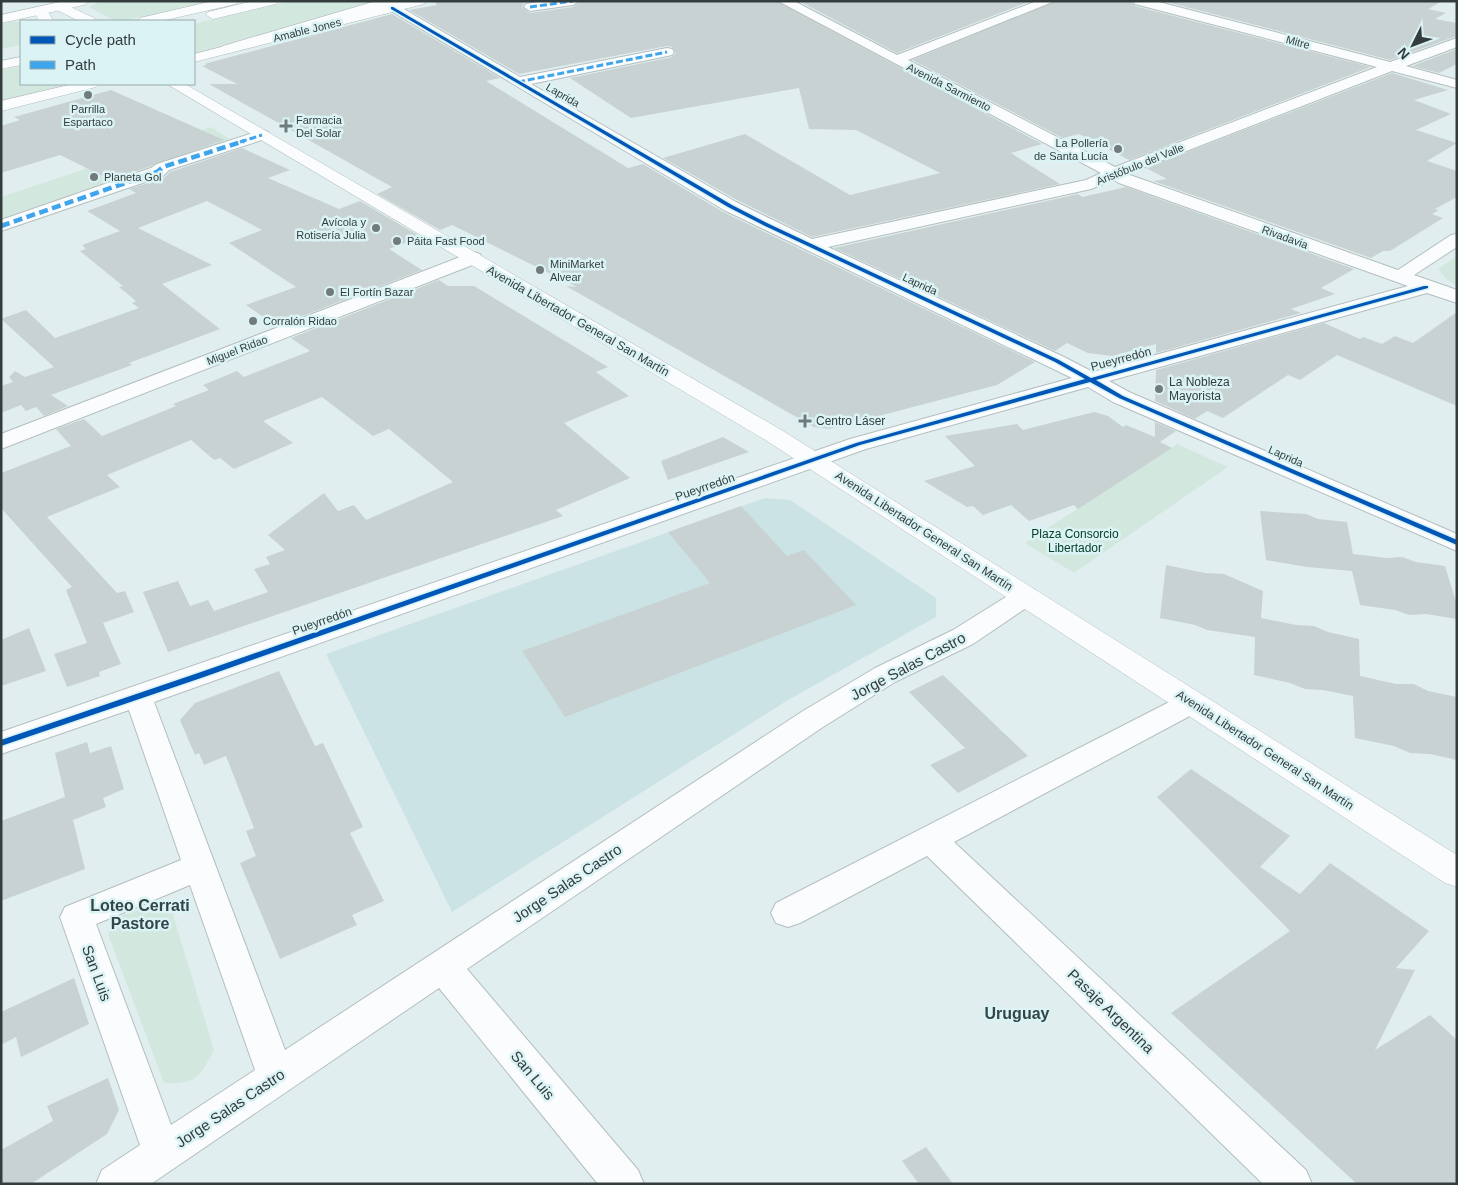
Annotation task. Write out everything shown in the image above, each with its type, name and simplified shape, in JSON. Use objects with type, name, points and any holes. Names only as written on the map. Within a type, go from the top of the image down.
[{"type":"main road","points":[[1,20],[40,9],[84,1]]},
{"type":"main road","points":[[150,20],[231,1]]},
{"type":"main road","points":[[191,20],[271,1]]},
{"type":"main road","name":"Amable Jones","points":[[195,58],[391,5],[419,1]]},
{"type":"main road","points":[[60,6],[88,20]]},
{"type":"main road","points":[[1,65],[14,54]]},
{"type":"main road","points":[[2,106],[87,85]]},
{"type":"main road","name":"Avenida Libertador General San Martín","points":[[177,85],[813,460],[1457,873]]},
{"type":"street","points":[[530,7],[573,1]]},
{"type":"street","name":"Avenida Sarmiento","points":[[784,1],[1114,173]]},
{"type":"street","points":[[896,60],[1049,1]]},
{"type":"street","name":"Mitre","points":[[1140,1],[1457,84]]},
{"type":"street","name":"Laprida","points":[[391,5],[730,206],[1057,361],[1121,397],[1457,543]]},
{"type":"street","name":"Aristóbulo del Valle","points":[[810,245],[1091,184],[1114,173],[1457,42]]},
{"type":"street","points":[[518,82],[667,52]]},
{"type":"street","points":[[1,226],[157,172],[172,164],[262,135]]},
{"type":"street","name":"Rivadavia","points":[[1114,173],[1457,297]]},
{"type":"street","points":[[1399,277],[1457,239]]},
{"type":"street","name":"Miguel Ridao","points":[[1,442],[473,258]]},
{"type":"street","name":"Pueyrredón","points":[[1,743],[858,444],[1426,287]]},
{"type":"street","name":"Jorge Salas Castro","points":[[116,1184],[813,719],[885,675],[963,637],[1026,596]]},
{"type":"street","points":[[138,696],[276,1078]]},
{"type":"street","points":[[788,913],[1191,703]]},
{"type":"street","name":"Pasaje Argentina","points":[[930,839],[1292,1184]]},
{"type":"street","name":"San Luis","points":[[162,1153],[77,916],[200,867]]},
{"type":"street","name":"San Luis","points":[[443,966],[624,1184]]},
{"type":"shaded area","points":[[765,498],[790,500],[936,598],[936,617],[788,700],[452,912],[326,654]]},
{"type":"green space","points":[[101,1],[210,1],[126,20],[113,20],[89,7]]},
{"type":"green space","points":[[291,1],[384,1],[195,53],[195,24]]},
{"type":"green space","points":[[13,21],[20,22],[20,45],[1,49],[1,24]]},
{"type":"green space","points":[[20,66],[20,85],[65,85],[1,101],[1,70]]},
{"type":"green space","name":"Planeta Gol","points":[[211,127],[233,141],[1,221],[1,197]]},
{"type":"green space","points":[[1457,256],[1457,286],[1446,279],[1438,269]]},
{"type":"green space","name":"Plaza Consorcio Libertador","points":[[1177,444],[1228,467],[1074,573],[1025,543]]},
{"type":"green space","points":[[152,904],[171,908],[214,1050],[205,1067],[190,1081],[164,1083],[108,934],[119,917]]},
{"type":"building","points":[[434,1],[531,1],[524,3],[522,7],[530,13],[573,7],[581,1],[776,1],[1042,144],[1011,153],[1060,184],[812,237],[737,200],[663,158],[745,134],[850,195],[940,173],[856,130],[809,129],[799,88],[631,118],[570,78],[672,57],[676,53],[672,47],[667,46],[519,74],[409,10],[437,5]]},
{"type":"building","points":[[799,1],[1031,1],[897,53]]},
{"type":"building","points":[[1057,1],[1131,1],[1135,6],[1371,67],[1129,160],[1079,134],[1063,138],[912,60]]},
{"type":"building","points":[[1163,1],[1442,1],[1428,9],[1446,13],[1435,19],[1457,23],[1457,36],[1390,60]]},
{"type":"building","points":[[392,14],[500,78],[486,81],[628,168],[643,164],[723,212],[1035,362],[997,385],[829,429],[814,427],[566,286],[577,287],[452,225],[440,230],[377,194],[392,187],[209,84],[237,84],[202,66]]},
{"type":"building","points":[[1457,49],[1457,64],[1439,73],[1412,66]]},
{"type":"building","points":[[1392,73],[1448,90],[1414,100],[1451,114],[1416,130],[1457,143],[1427,161],[1457,171],[1457,197],[1435,209],[1439,210],[1432,214],[1443,218],[1390,251],[1383,251],[1371,258],[1153,181],[1167,179],[1146,168]]},
{"type":"building","points":[[111,90],[224,140],[111,180],[60,155],[1,173],[1,126],[20,120],[14,117]]},
{"type":"building","points":[[242,148],[290,170],[268,178],[339,209],[360,201],[421,237],[389,249],[422,270],[276,326],[246,305],[296,287],[229,243],[262,230],[207,201],[138,228],[212,265],[162,284],[220,329],[129,363],[132,365],[51,395],[68,406],[44,416],[36,407],[26,411],[21,405],[1,413],[1,386],[13,382],[9,377],[15,371],[25,377],[54,367],[1,319],[26,310],[55,338],[139,308],[132,303],[136,301],[119,287],[123,286],[80,251],[86,249],[82,245],[120,231],[87,211],[136,193],[129,189],[164,178],[170,172]]},
{"type":"building","points":[[1126,187],[1354,269],[1321,288],[1335,294],[1291,309],[1301,313],[1156,353],[1156,344],[1112,356],[1088,353],[1067,343],[1055,351],[834,248],[1078,194],[1082,197]]},
{"type":"building","points":[[439,280],[448,286],[474,286],[608,367],[596,372],[629,396],[564,423],[630,478],[556,510],[563,516],[168,652],[143,592],[178,581],[190,606],[208,600],[214,611],[268,592],[254,569],[270,564],[266,557],[285,550],[268,535],[324,493],[338,511],[354,505],[366,520],[453,482],[389,429],[373,436],[322,397],[263,421],[293,443],[234,469],[220,458],[214,460],[191,440],[107,475],[120,487],[47,517],[117,593],[125,591],[134,612],[103,623],[121,664],[99,672],[100,676],[67,687],[54,654],[87,643],[66,590],[72,587],[1,508],[1,473],[71,446],[56,429],[84,419],[102,436],[176,406],[173,404],[209,390],[203,385],[237,371],[244,377],[310,351],[291,338]]},
{"type":"building","points":[[1457,312],[1457,406],[1337,355],[1300,380],[1288,375],[1223,418],[1207,411],[1195,419],[1155,401],[1156,370],[1324,323],[1360,339],[1363,337],[1382,344],[1395,336],[1413,343]]},
{"type":"building","points":[[1094,412],[1108,416],[1123,427],[1126,425],[1155,437],[1155,422],[1176,431],[1160,442],[1172,448],[1078,509],[1074,505],[1029,521],[1011,505],[983,515],[973,506],[967,507],[924,481],[975,466],[945,436],[1017,424],[1023,430]]},
{"type":"building","points":[[723,437],[749,452],[668,480],[661,461]]},
{"type":"building","points":[[741,506],[787,556],[804,550],[856,605],[565,717],[522,651],[710,583],[668,532]]},
{"type":"building","points":[[1260,511],[1306,514],[1318,519],[1347,522],[1353,554],[1387,558],[1402,557],[1416,562],[1445,566],[1457,605],[1457,619],[1426,614],[1409,615],[1395,610],[1360,605],[1352,571],[1307,567],[1266,560]]},
{"type":"building","points":[[1166,565],[1205,573],[1224,574],[1263,591],[1261,618],[1296,625],[1314,626],[1328,632],[1359,639],[1360,676],[1396,684],[1414,684],[1428,691],[1457,697],[1457,760],[1430,754],[1410,753],[1394,746],[1355,738],[1353,696],[1323,690],[1305,689],[1290,683],[1254,675],[1255,637],[1207,630],[1195,625],[1160,618]]},
{"type":"building","points":[[29,628],[46,671],[1,686],[1,640]]},
{"type":"building","points":[[279,671],[315,746],[323,743],[363,827],[350,833],[384,901],[352,915],[357,925],[280,959],[240,863],[256,856],[246,831],[254,828],[226,756],[204,765],[199,753],[195,755],[180,720],[195,703]]},
{"type":"building","points":[[943,675],[1028,756],[958,793],[930,765],[965,748],[909,692]]},
{"type":"building","points":[[87,742],[90,753],[111,746],[124,789],[103,798],[106,807],[73,820],[85,869],[1,901],[1,821],[65,797],[55,753]]},
{"type":"building","points":[[1191,769],[1290,836],[1260,867],[1300,894],[1330,863],[1429,931],[1396,968],[1415,970],[1375,1050],[1430,1015],[1457,1040],[1457,1184],[1357,1184],[1171,1013],[1290,931],[1157,797]]},
{"type":"building","points":[[74,978],[89,1024],[21,1057],[16,1037],[1,1045],[1,1012]]},
{"type":"building","points":[[108,1078],[119,1110],[107,1134],[31,1184],[1,1184],[1,1150],[53,1121],[47,1106]]},
{"type":"building","points":[[926,1147],[953,1184],[919,1184],[902,1161]]},
{"type":"marked path","points":[[530,7],[573,1]]},
{"type":"marked path","points":[[518,82],[667,52]]},
{"type":"marked path","points":[[1,226],[157,172],[163,167],[262,135]]},
{"type":"cycle path","points":[[392,8],[730,206],[767,225],[1057,361],[1121,397],[1457,543]]},
{"type":"cycle path","points":[[1,743],[201,675],[858,444],[1426,287]]},
{"type":"place","name":"Parrilla Espartaco","points":[[88,95]]},
{"type":"place","name":"Farmacia Del Solar","points":[[286,126]]},
{"type":"place","name":"La Pollería de Santa Lucía","points":[[1118,149]]},
{"type":"place","name":"Planeta Gol","points":[[94,177]]},
{"type":"place","name":"Avícola y Rotisería Julia","points":[[376,228]]},
{"type":"place","name":"Páita Fast Food","points":[[397,241]]},
{"type":"place","name":"MiniMarket Alvear","points":[[540,270]]},
{"type":"place","name":"El Fortín Bazar","points":[[330,292]]},
{"type":"place","name":"Corralón Ridao","points":[[253,321]]},
{"type":"place","name":"La Nobleza Mayorista","points":[[1159,389]]},
{"type":"place","name":"Centro Láser","points":[[805,421]]},
{"type":"district","name":"Loteo Cerrati Pastore","points":[[140,914]]},
{"type":"district","name":"Uruguay","points":[[1017,1013]]}]
